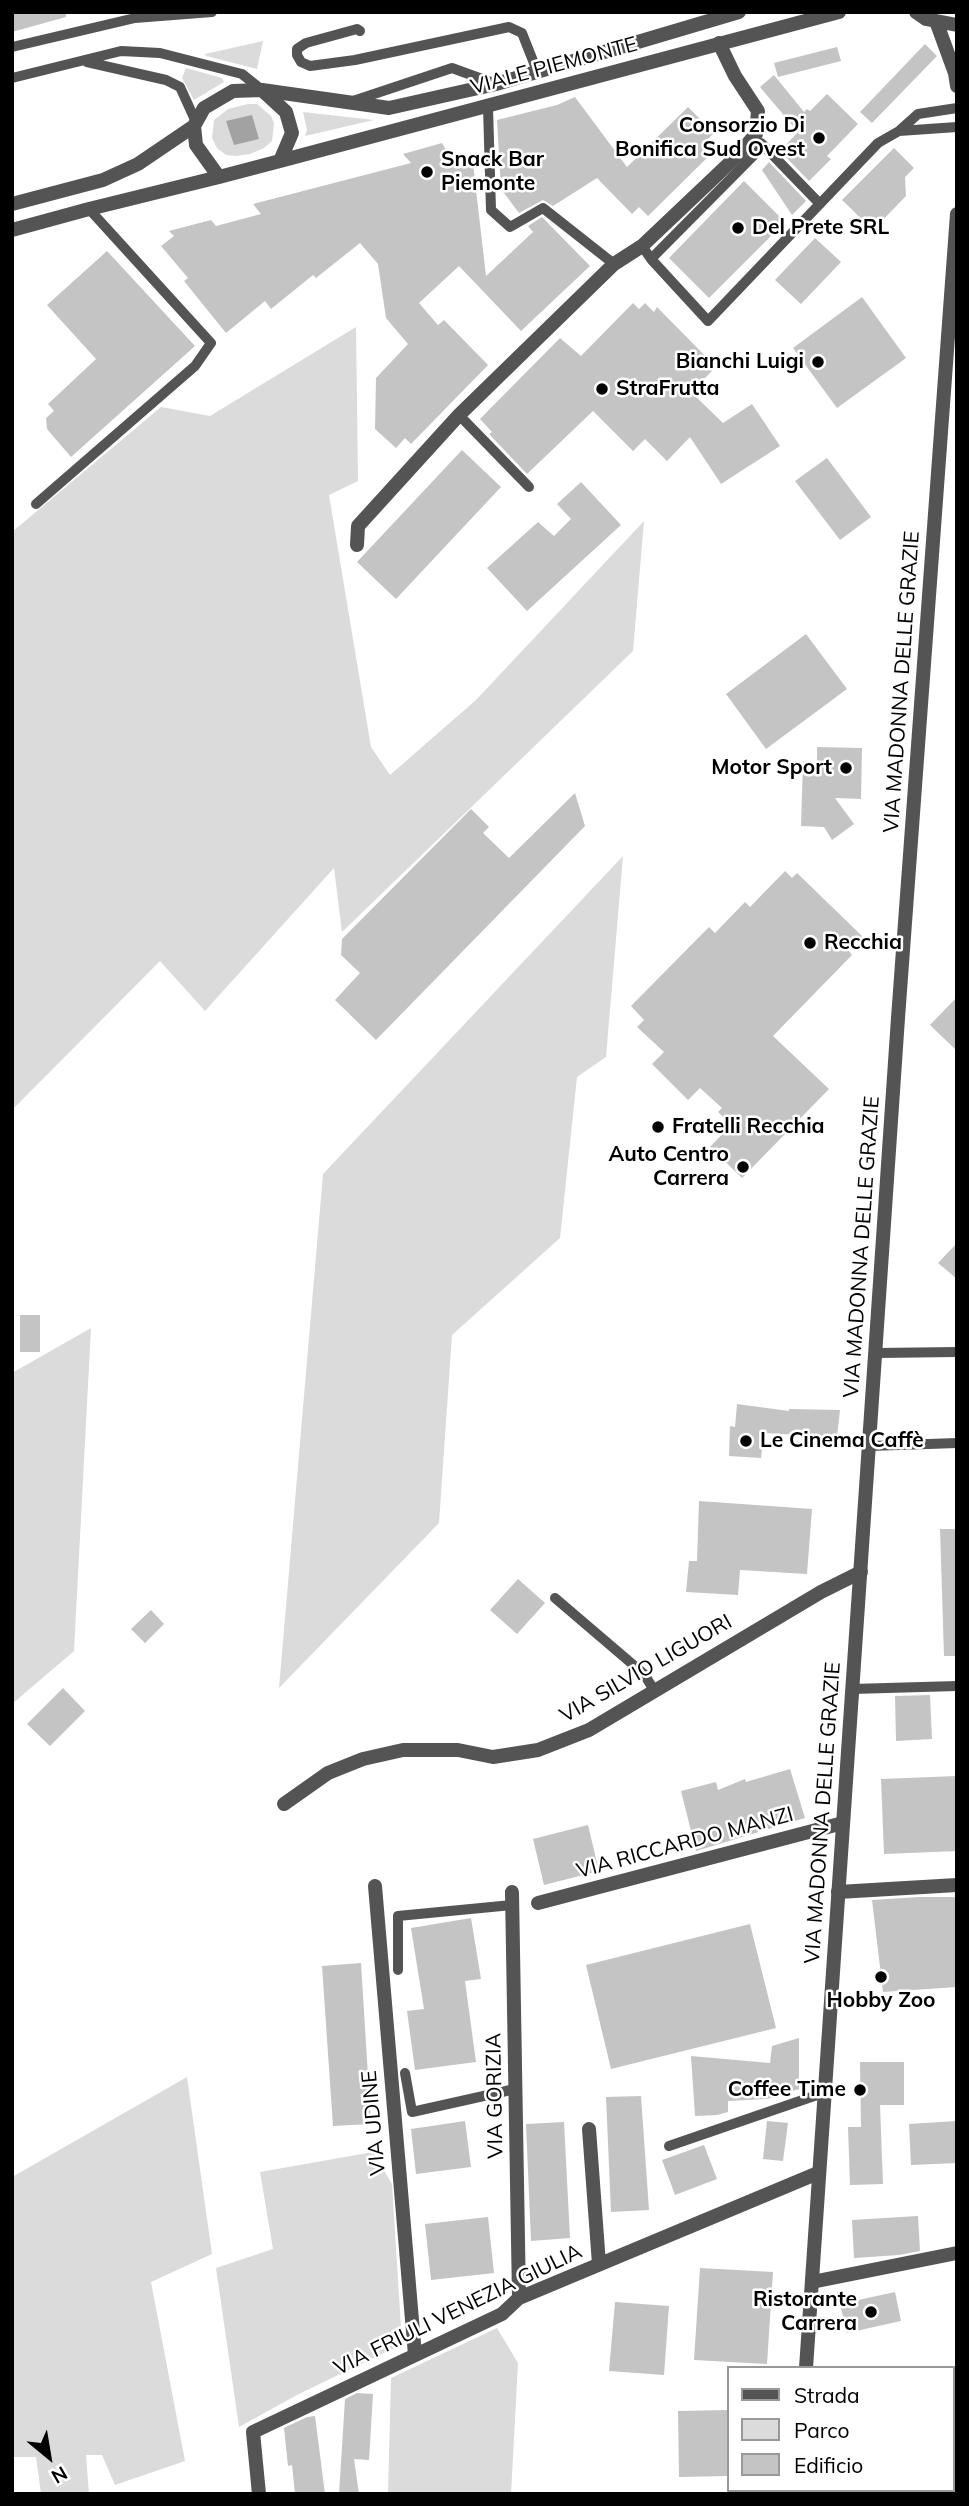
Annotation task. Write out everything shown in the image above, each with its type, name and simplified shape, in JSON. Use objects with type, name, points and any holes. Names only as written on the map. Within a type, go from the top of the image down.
[{"type":"street","name":"VIALE PIEMONTE","points":[[12,204],[103,180],[138,164],[195,125],[204,108],[233,91],[262,90],[389,107],[496,83],[738,12]]},
{"type":"street","name":"VIALE PIEMONTE","points":[[12,230],[488,107],[839,12]]},
{"type":"street","points":[[916,12],[926,19],[957,25]]},
{"type":"street","points":[[936,21],[957,86]]},
{"type":"street","points":[[357,544],[358,526],[459,415],[614,264],[642,246],[737,155],[760,140],[758,111],[735,76],[719,43]]},
{"type":"street","points":[[262,90],[286,112],[292,133],[280,161]]},
{"type":"street","points":[[195,125],[195,145],[219,177]]},
{"type":"street","name":"VIA MADONNA DELLE GRAZIE","points":[[806,2366],[898,1018],[957,214]]},
{"type":"street","name":"VIA SILVIO LIGUORI","points":[[284,1804],[328,1773],[363,1759],[403,1750],[458,1750],[492,1757],[538,1750],[589,1730],[821,1592],[861,1572]]},
{"type":"street","name":"VIA RICCARDO MANZI","points":[[538,1903],[843,1823]]},
{"type":"street","points":[[838,1892],[957,1885]]},
{"type":"street","name":"VIA UDINE","points":[[375,1886],[415,2355]]},
{"type":"street","name":"VIA GORIZIA","points":[[512,1898],[519,2298]]},
{"type":"street","points":[[589,2129],[599,2264]]},
{"type":"street","name":"VIA FRIULI VENEZIA GIULIA","points":[[259,2494],[253,2432],[502,2314],[519,2298],[818,2172]]},
{"type":"street","points":[[812,2282],[957,2252]]},
{"type":"lane","points":[[12,47],[135,18],[212,12]]},
{"type":"lane","points":[[360,31],[357,29],[306,43],[297,49],[297,55],[301,62],[310,66],[355,60],[509,27],[522,33],[537,71]]},
{"type":"lane","points":[[12,78],[121,51],[160,53],[242,74],[262,90]]},
{"type":"lane","points":[[84,61],[166,80],[180,87],[195,125]]},
{"type":"lane","points":[[348,103],[453,68],[496,83]]},
{"type":"lane","points":[[488,107],[491,210],[510,227],[542,208],[614,264]]},
{"type":"lane","points":[[642,246],[708,321],[878,143],[899,131],[918,114],[957,108]]},
{"type":"lane","points":[[899,131],[957,127]]},
{"type":"lane","points":[[651,259],[760,140],[820,204]]},
{"type":"lane","points":[[36,504],[195,366],[211,343],[89,209]]},
{"type":"lane","points":[[459,415],[529,487]]},
{"type":"lane","points":[[877,1353],[957,1352]]},
{"type":"lane","points":[[870,1446],[957,1443]]},
{"type":"lane","points":[[555,1598],[644,1674],[654,1690]]},
{"type":"lane","points":[[852,1689],[957,1686]]},
{"type":"lane","points":[[398,1969],[398,1916],[512,1898]]},
{"type":"lane","points":[[405,2073],[412,2112],[515,2089]]},
{"type":"lane","points":[[670,2147],[823,2094]]},
{"type":"green space","points":[[263,41],[257,69],[205,54]]},
{"type":"green space","points":[[186,68],[222,78],[224,82],[194,100],[182,78]]},
{"type":"green space","points":[[257,104],[271,116],[274,123],[272,141],[250,154],[226,155],[217,148],[212,138],[214,120],[228,109]]},
{"type":"green space","points":[[303,112],[374,120],[305,136],[307,130]]},
{"type":"green space","points":[[356,327],[358,481],[329,495],[371,747],[390,775],[476,700],[644,521],[633,651],[342,932],[334,868],[205,1011],[160,961],[12,1110],[12,532],[161,407],[210,416]]},
{"type":"green space","points":[[623,856],[606,1057],[577,1077],[560,1238],[452,1335],[439,1523],[279,1688],[323,1174]]},
{"type":"green space","points":[[91,1328],[74,1651],[12,1704],[12,1373]]},
{"type":"green space","points":[[187,2077],[212,2254],[151,2282],[185,2461],[115,2485],[102,2455],[86,2455],[89,2494],[41,2494],[36,2457],[12,2457],[12,2177]]},
{"type":"green space","points":[[373,2152],[392,2184],[402,2344],[297,2395],[239,2427],[216,2268],[273,2249],[260,2172]]},
{"type":"green space","points":[[497,2328],[518,2363],[511,2494],[388,2494],[391,2378]]},
{"type":"shaded area","points":[[252,115],[259,139],[234,145],[226,121]]},
{"type":"building","points":[[12,12],[66,12],[66,17],[12,32]]},
{"type":"building","points":[[925,44],[937,56],[872,123],[860,112]]},
{"type":"building","points":[[837,47],[841,61],[778,77],[774,63]]},
{"type":"building","name":"Consorzio Di Bonifica Sud Ovest","points":[[774,75],[804,112],[807,109],[810,111],[827,94],[858,124],[827,156],[831,159],[809,181],[780,151],[798,132],[760,87]]},
{"type":"building","points":[[575,97],[627,167],[688,107],[714,133],[706,141],[715,150],[648,216],[639,207],[632,214],[597,178],[553,206],[543,200],[519,213],[501,189],[497,120],[557,105]]},
{"type":"building","points":[[442,143],[450,157],[467,158],[473,164],[486,276],[533,232],[528,226],[542,217],[590,266],[521,331],[459,266],[419,303],[438,325],[444,320],[488,365],[411,444],[405,438],[396,448],[375,429],[376,378],[408,344],[386,318],[378,264],[360,243],[316,278],[313,275],[271,309],[265,301],[226,333],[184,281],[188,278],[161,246],[174,236],[169,231],[211,220],[216,226],[261,214],[253,204],[411,163],[403,154]]},
{"type":"building","points":[[894,148],[914,168],[905,177],[906,196],[873,230],[842,200]]},
{"type":"building","points":[[769,162],[806,201],[792,215],[762,170]]},
{"type":"building","name":"Del Prete SRL","points":[[744,181],[785,222],[709,298],[669,258]]},
{"type":"building","points":[[815,238],[841,262],[801,304],[775,280]]},
{"type":"building","points":[[107,251],[195,346],[71,457],[47,429],[46,418],[54,411],[48,404],[96,359],[47,305]]},
{"type":"building","points":[[862,297],[906,358],[837,408],[793,348]]},
{"type":"building","name":"StraFrutta","points":[[633,303],[639,309],[645,303],[654,312],[657,307],[716,367],[691,392],[723,423],[752,404],[780,446],[721,484],[690,437],[667,461],[645,439],[633,451],[593,411],[527,474],[489,434],[492,432],[480,419],[560,338],[581,356]]},
{"type":"building","points":[[462,450],[501,487],[396,599],[357,562]]},
{"type":"building","points":[[827,458],[871,517],[840,540],[795,481]]},
{"type":"building","points":[[581,482],[621,525],[527,611],[487,568],[538,522],[554,536],[571,519],[557,504]]},
{"type":"building","points":[[806,634],[847,689],[766,749],[726,694]]},
{"type":"building","points":[[817,747],[862,748],[861,799],[835,798],[854,824],[832,840],[824,827],[801,826],[803,762],[817,762]]},
{"type":"building","points":[[575,793],[585,826],[376,1040],[335,1000],[360,973],[341,955],[342,939],[471,809],[489,827],[483,833],[509,858]]},
{"type":"building","points":[[785,871],[792,878],[797,873],[862,936],[848,950],[852,955],[773,1036],[829,1089],[742,1178],[710,1147],[731,1125],[718,1112],[722,1108],[700,1088],[688,1100],[652,1064],[664,1052],[637,1027],[644,1020],[631,1006],[709,927],[715,933],[745,902],[750,907]]},
{"type":"building","points":[[957,997],[957,1051],[930,1025]]},
{"type":"building","points":[[957,1243],[957,1279],[938,1263]]},
{"type":"building","points":[[20,1315],[40,1315],[40,1352],[20,1352]]},
{"type":"building","points":[[737,1404],[789,1411],[840,1410],[837,1437],[764,1433],[761,1458],[729,1456],[730,1426],[735,1427]]},
{"type":"building","points":[[699,1501],[812,1509],[807,1574],[740,1570],[738,1595],[686,1592],[689,1561],[697,1561]]},
{"type":"building","points":[[940,1529],[957,1529],[957,1656],[944,1656]]},
{"type":"building","points":[[518,1579],[545,1603],[517,1634],[490,1610]]},
{"type":"building","points":[[151,1610],[164,1624],[145,1643],[131,1629]]},
{"type":"building","points":[[63,1688],[85,1711],[50,1746],[27,1724]]},
{"type":"building","points":[[930,1695],[932,1739],[896,1741],[895,1696]]},
{"type":"building","points":[[790,1769],[805,1818],[696,1851],[681,1791],[716,1782],[718,1790],[745,1779],[746,1782]]},
{"type":"building","points":[[957,1776],[957,1851],[884,1854],[881,1779]]},
{"type":"building","points":[[588,1825],[599,1871],[544,1885],[533,1839]]},
{"type":"building","points":[[957,1897],[957,1987],[883,1992],[872,1900]]},
{"type":"building","points":[[471,1918],[481,1979],[465,1981],[476,2062],[415,2070],[407,2011],[424,2009],[411,1928]]},
{"type":"building","points":[[750,1924],[776,2028],[611,2069],[586,1965]]},
{"type":"building","points":[[361,1963],[371,2124],[333,2126],[322,1966]]},
{"type":"building","points":[[799,2038],[799,2089],[767,2099],[728,2101],[728,2112],[695,2116],[691,2056],[770,2063],[772,2046]]},
{"type":"building","points":[[860,2062],[904,2062],[904,2105],[880,2105],[883,2184],[850,2185],[848,2127],[861,2127]]},
{"type":"building","points":[[641,2096],[649,2210],[611,2212],[606,2097]]},
{"type":"building","points":[[465,2121],[471,2167],[416,2174],[411,2129]]},
{"type":"building","points":[[767,2121],[788,2123],[783,2161],[763,2159]]},
{"type":"building","points":[[957,2121],[957,2163],[911,2165],[909,2124]]},
{"type":"building","points":[[564,2122],[570,2238],[531,2241],[526,2124]]},
{"type":"building","points":[[704,2145],[717,2179],[675,2195],[662,2160]]},
{"type":"building","points":[[918,2216],[920,2251],[854,2258],[852,2220]]},
{"type":"building","points":[[488,2217],[494,2273],[431,2280],[425,2224]]},
{"type":"building","points":[[700,2268],[773,2272],[767,2364],[694,2360]]},
{"type":"building","name":"Ristorante Carrera","points":[[895,2292],[901,2321],[847,2333],[840,2304]]},
{"type":"building","points":[[615,2302],[669,2306],[664,2375],[609,2371]]},
{"type":"building","points":[[357,2393],[373,2394],[369,2460],[354,2459],[359,2494],[339,2494],[345,2399]]},
{"type":"building","points":[[727,2410],[727,2476],[679,2477],[678,2411]]},
{"type":"building","points":[[315,2416],[325,2494],[295,2494],[292,2465],[288,2466],[284,2428]]},
{"type":"place","name":"Consorzio Di Bonifica Sud Ovest","points":[[819,138]]},
{"type":"place","name":"Snack Bar Piemonte","points":[[427,172]]},
{"type":"place","name":"Del Prete SRL","points":[[738,228]]},
{"type":"place","name":"Bianchi Luigi","points":[[818,362]]},
{"type":"place","name":"StraFrutta","points":[[602,389]]},
{"type":"place","name":"Motor Sport","points":[[846,768]]},
{"type":"place","name":"Recchia","points":[[810,943]]},
{"type":"place","name":"Fratelli Recchia","points":[[658,1127]]},
{"type":"place","name":"Auto Centro Carrera","points":[[743,1167]]},
{"type":"place","name":"Le Cinema Caffè","points":[[746,1441]]},
{"type":"place","name":"Hobby Zoo","points":[[881,1977]]},
{"type":"place","name":"Coffee Time","points":[[860,2090]]},
{"type":"place","name":"Ristorante Carrera","points":[[871,2312]]}]
